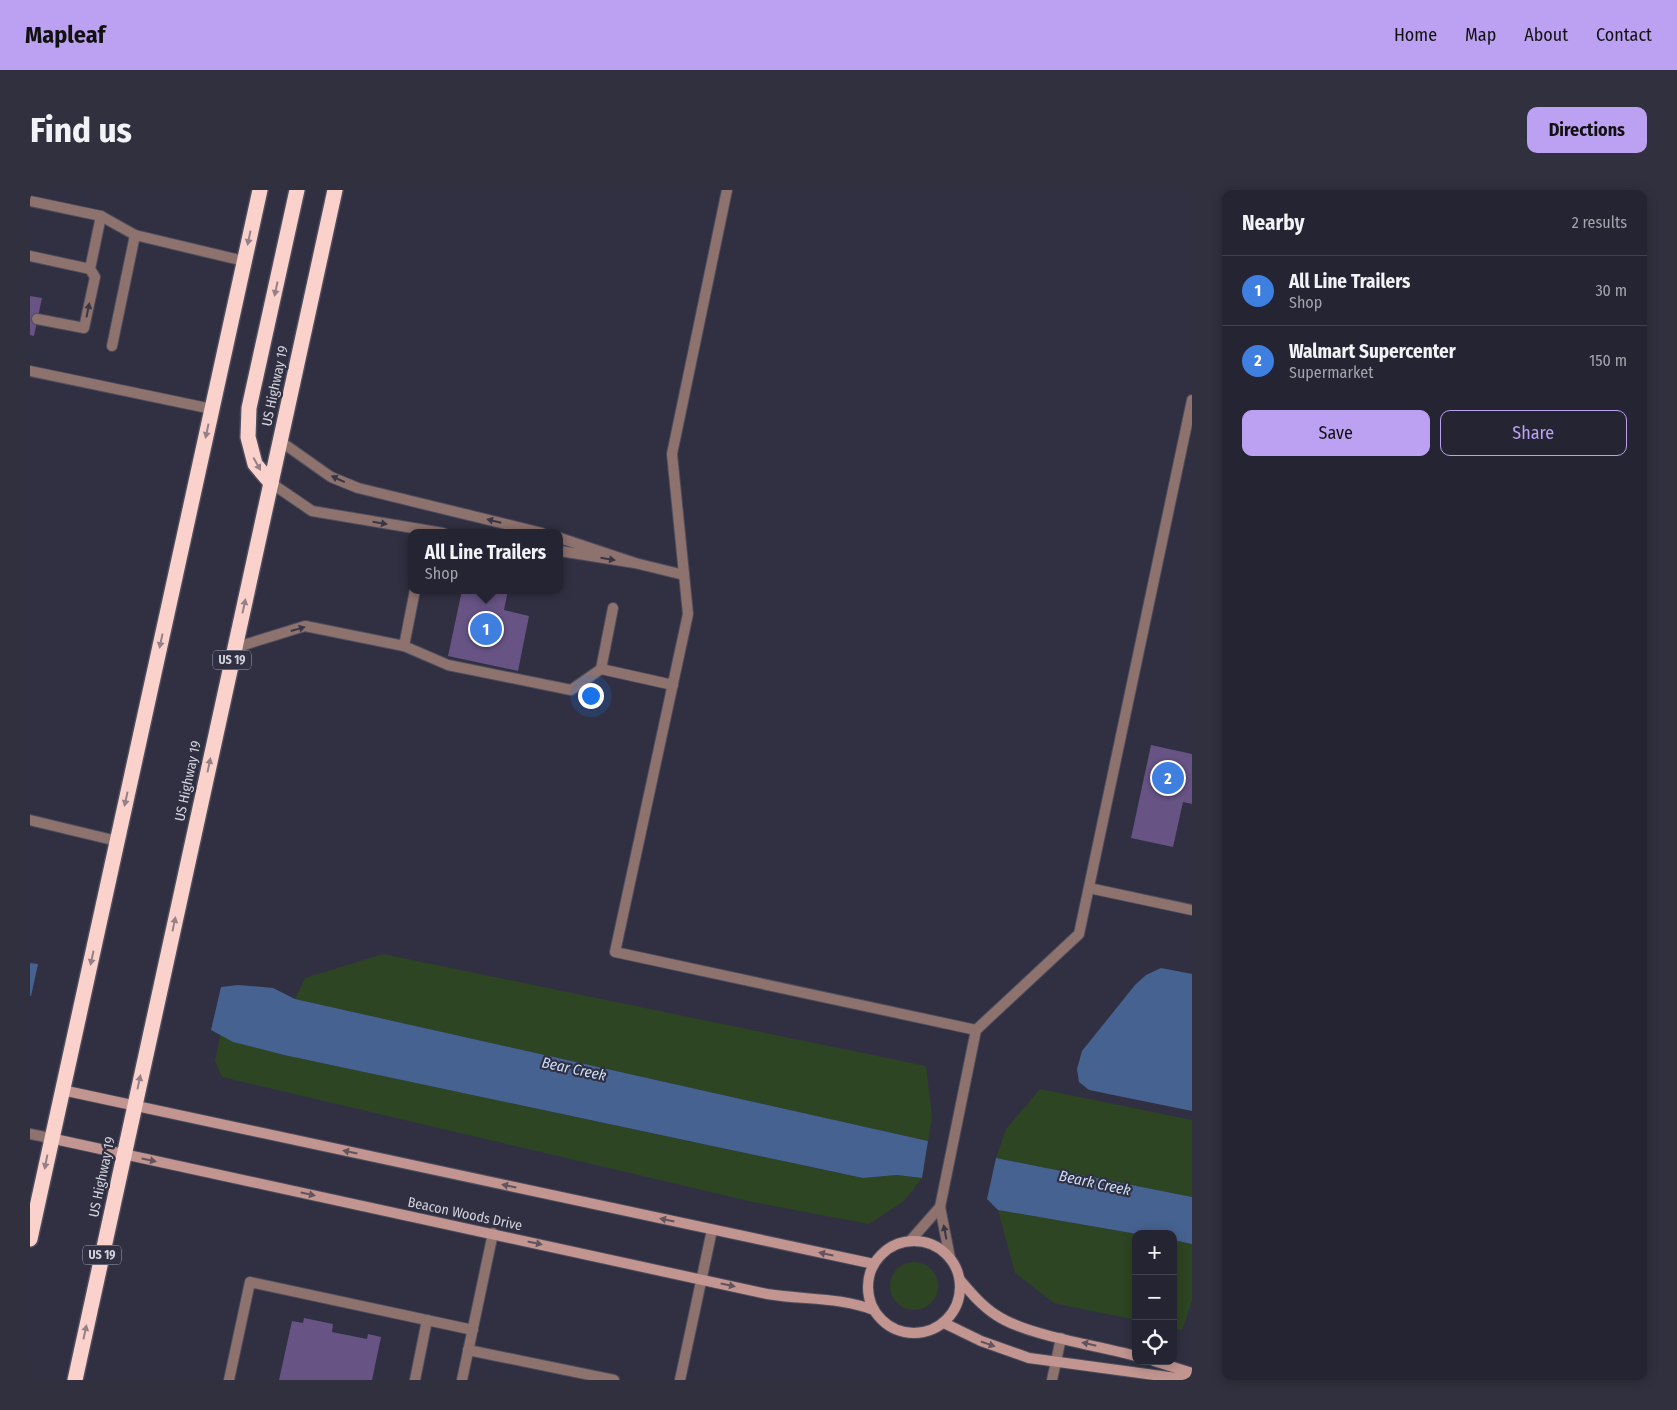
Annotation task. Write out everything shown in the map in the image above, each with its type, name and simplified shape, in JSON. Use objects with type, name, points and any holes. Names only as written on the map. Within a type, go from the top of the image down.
[{"type":"highway","points":[[30,1239],[50,1138],[260,190]]},
{"type":"highway","points":[[271,483],[255,464],[248,437],[249,408],[297,190]]},
{"type":"highway","name":"US Highway 19","points":[[75,1380],[335,190]]},
{"type":"street","points":[[62,1090],[874,1264]]},
{"type":"street","name":"Beacon Woods Drive","points":[[50,1138],[701,1279],[800,1299],[854,1302],[874,1310],[879,1318],[890,1327],[903,1333],[918,1334],[932,1331],[944,1323]]},
{"type":"street","points":[[874,1310],[868,1291],[869,1277],[874,1264],[890,1249],[910,1241],[932,1245],[950,1258],[958,1270],[960,1280],[960,1299],[954,1312],[944,1323],[981,1341],[1029,1358],[1190,1380]]},
{"type":"street","points":[[960,1280],[976,1299],[996,1316],[1015,1325],[1132,1355]]},
{"type":"street","points":[[1168,1365],[1192,1372]]},
{"type":"lane","points":[[726,190],[672,454],[688,614],[615,952],[976,1030]]},
{"type":"lane","points":[[30,201],[101,216],[136,235],[244,261]]},
{"type":"lane","points":[[38,319],[84,328],[95,277],[90,268],[101,216]]},
{"type":"lane","points":[[112,346],[136,235]]},
{"type":"lane","points":[[30,256],[90,268]]},
{"type":"lane","points":[[30,371],[212,409]]},
{"type":"lane","points":[[950,1258],[940,1207],[976,1030],[1079,934],[1192,400]]},
{"type":"lane","points":[[280,442],[331,477],[358,488],[526,529]]},
{"type":"lane","points":[[271,483],[312,511],[419,529]]},
{"type":"lane","points":[[563,539],[635,563]]},
{"type":"lane","points":[[563,551],[635,563],[684,575]]},
{"type":"lane","points":[[404,646],[414,594]]},
{"type":"lane","points":[[234,648],[305,626],[404,646],[448,665],[571,690],[601,669],[613,608]]},
{"type":"lane","points":[[601,669],[673,685]]},
{"type":"lane","points":[[30,820],[117,841]]},
{"type":"lane","points":[[1089,888],[1192,910]]},
{"type":"lane","points":[[30,1134],[50,1138]]},
{"type":"lane","points":[[910,1241],[940,1207]]},
{"type":"lane","points":[[680,1380],[712,1230]]},
{"type":"lane","points":[[462,1380],[493,1233]]},
{"type":"lane","points":[[229,1380],[250,1282],[473,1330]]},
{"type":"lane","points":[[415,1380],[427,1320]]},
{"type":"lane","points":[[1052,1380],[1061,1338]]},
{"type":"lane","points":[[468,1350],[614,1380]]},
{"type":"green space","points":[[383,954],[926,1066],[932,1117],[928,1141],[295,999],[305,978]]},
{"type":"green space","points":[[220,1035],[233,1042],[284,1055],[862,1178],[897,1175],[922,1178],[904,1201],[869,1224],[753,1202],[222,1077],[215,1061]]},
{"type":"green space","points":[[1040,1089],[1192,1120],[1192,1197],[996,1158],[1006,1129]]},
{"type":"green space","points":[[998,1210],[1132,1233],[1132,1319],[1054,1303],[1015,1273]]},
{"type":"green space","points":[[1177,1241],[1192,1244],[1192,1301],[1182,1330],[1177,1329]]},
{"type":"green space","points":[[909,1262],[919,1262],[928,1266],[934,1272],[937,1277],[937,1295],[928,1306],[919,1310],[909,1310],[900,1306],[894,1300],[890,1291],[890,1281],[894,1272],[900,1266]]},
{"type":"water","points":[[30,963],[38,964],[31,996],[30,996]]},
{"type":"water","points":[[1161,968],[1192,974],[1192,1111],[1089,1090],[1079,1082],[1077,1069],[1082,1051],[1135,985],[1146,975]]},
{"type":"water","name":"Bear Creek","points":[[238,985],[273,988],[295,999],[928,1141],[922,1178],[897,1175],[863,1178],[284,1055],[233,1042],[211,1030],[221,987]]},
{"type":"water","name":"Beark Creek","points":[[996,1158],[1192,1197],[1192,1244],[1177,1241],[1177,1230],[1132,1230],[1132,1233],[998,1210],[987,1199]]},
{"type":"building","points":[[30,296],[42,298],[34,336],[30,335]]},
{"type":"building","points":[[461,594],[507,594],[504,610],[529,616],[518,671],[448,656]]},
{"type":"building","points":[[1151,745],[1192,754],[1192,804],[1183,802],[1173,847],[1131,838]]},
{"type":"building","points":[[304,1318],[333,1324],[332,1332],[367,1339],[368,1334],[381,1337],[372,1380],[279,1380],[292,1321],[303,1323]]},
{"type":"place","name":"All Line Trailers","points":[[486,629]]},
{"type":"place","name":"Walmart Supercenter","points":[[1168,778]]}]
